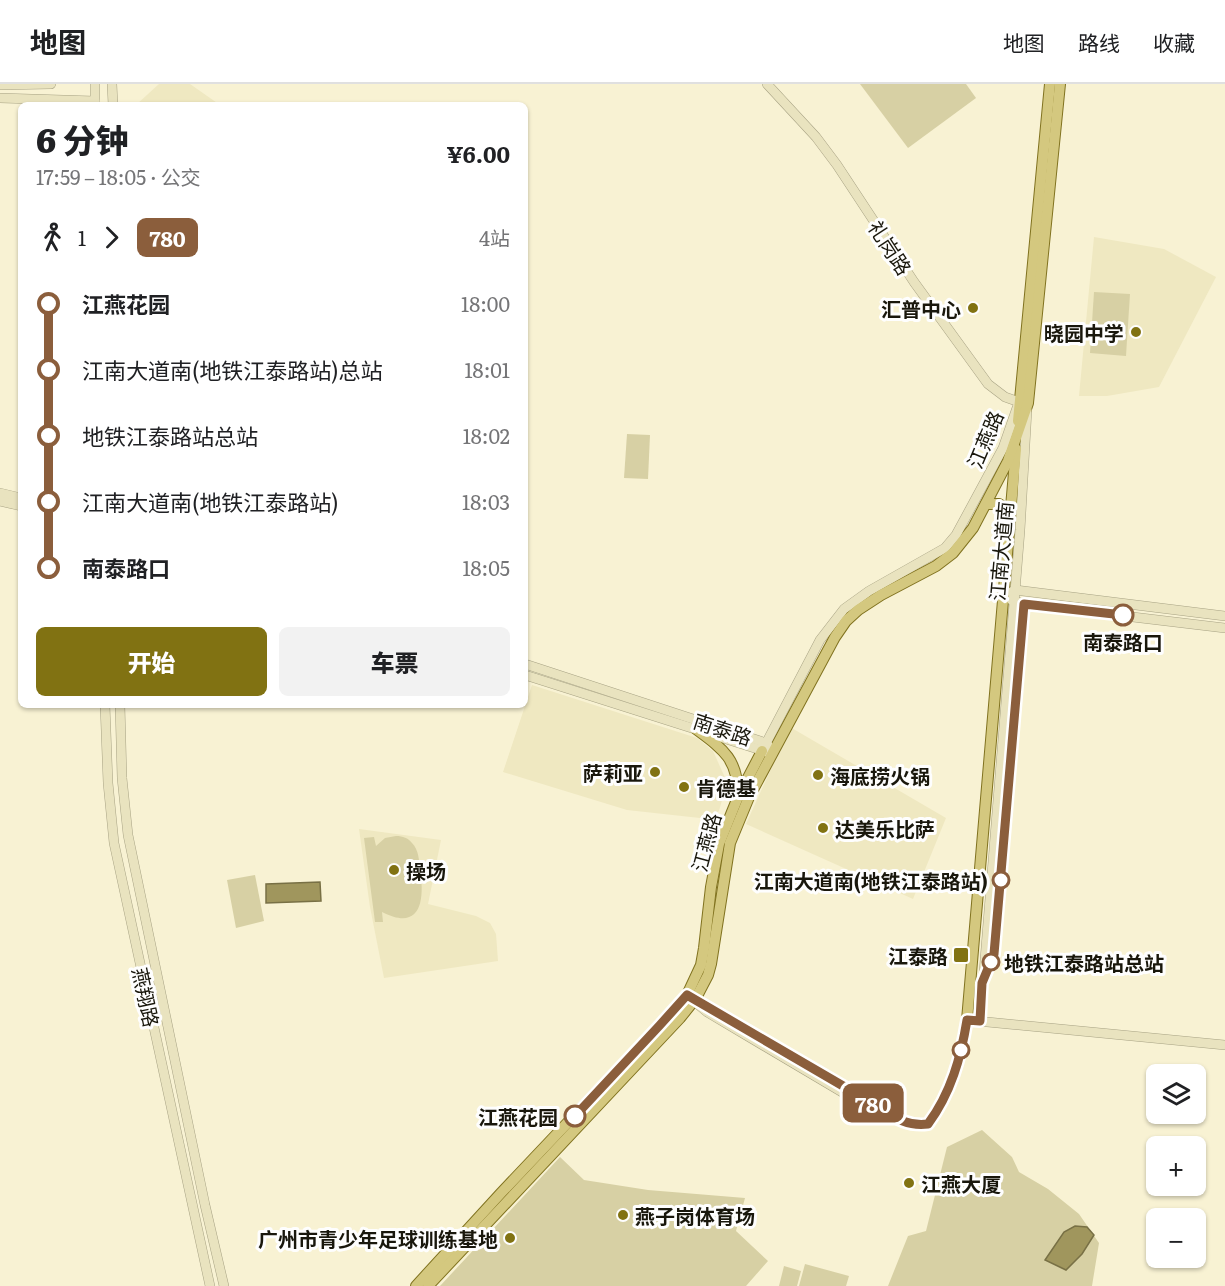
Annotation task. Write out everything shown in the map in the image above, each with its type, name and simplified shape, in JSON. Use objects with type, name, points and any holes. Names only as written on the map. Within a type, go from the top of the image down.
[{"type":"main road","points":[[0,85],[51,84]]},
{"type":"main road","points":[[95,84],[95,102]]},
{"type":"main road","points":[[112,84],[113,102]]},
{"type":"main road","name":"礼岗路","points":[[767,84],[816,137],[918,288],[980,374],[996,391],[1023,403]]},
{"type":"main road","name":"江南大道南","points":[[980,1021],[1015,590],[1023,403],[1050,84]]},
{"type":"main road","name":"江南大道南","points":[[1023,403],[1060,84]]},
{"type":"main road","points":[[0,98],[76,102]]},
{"type":"main road","points":[[1023,403],[1039,405]]},
{"type":"main road","name":"江燕路","points":[[416,1286],[660,1025],[692,998],[704,948],[719,844],[738,797],[846,621],[881,595],[936,566],[952,554],[973,528],[1008,461],[1017,438],[1023,403]]},
{"type":"main road","name":"江燕路","points":[[428,1286],[565,1142],[692,998],[708,975],[730,843],[767,749],[820,640],[844,609],[869,591],[945,548],[956,535],[1003,448],[1023,403]]},
{"type":"main road","name":"江南大道南","points":[[967,1020],[1017,438]]},
{"type":"main road","points":[[0,493],[18,497]]},
{"type":"main road","points":[[0,501],[18,505]]},
{"type":"main road","points":[[986,504],[999,504],[1011,512]]},
{"type":"main road","points":[[1004,596],[1015,590],[1225,616]]},
{"type":"main road","points":[[1004,596],[1014,602],[1225,628]]},
{"type":"main road","name":"南泰路","points":[[528,665],[767,749]]},
{"type":"main road","name":"南泰路","points":[[528,676],[767,749]]},
{"type":"main road","name":"燕翔路","points":[[105,708],[108,783],[114,843],[210,1286]]},
{"type":"main road","name":"燕翔路","points":[[120,708],[122,778],[128,835],[224,1286]]},
{"type":"main road","points":[[696,729],[718,746],[733,762],[738,781],[738,797]]},
{"type":"main road","points":[[692,998],[886,1111],[897,1120],[884,1117],[835,1089],[692,998]]},
{"type":"main road","points":[[967,1020],[1225,1045]]},
{"type":"shaded area","points":[[159,84],[190,84],[216,102],[139,102]]},
{"type":"shaded area","points":[[860,84],[966,84],[976,98],[908,148]]},
{"type":"shaded area","name":"晓园中学","points":[[1094,237],[1164,249],[1216,277],[1159,387],[1107,396],[1079,396]]},
{"type":"shaded area","points":[[1094,292],[1130,294],[1126,356],[1090,353]]},
{"type":"shaded area","points":[[627,434],[650,435],[648,479],[624,478]]},
{"type":"shaded area","points":[[532,685],[697,738],[713,751],[727,782],[719,811],[709,819],[627,810],[503,772],[524,708],[528,708],[528,697]]},
{"type":"shaded area","points":[[790,727],[946,818],[913,899],[746,824]]},
{"type":"shaded area","points":[[359,829],[441,840],[428,904],[476,916],[490,923],[496,934],[498,961],[384,978],[370,907]]},
{"type":"shaded area","name":"操场","points":[[396,836],[409,840],[417,852],[422,892],[420,902],[418,910],[412,915],[405,918],[395,917],[382,912],[383,922],[375,922],[364,838],[374,837],[376,846],[385,838]]},
{"type":"shaded area","points":[[255,875],[264,921],[236,928],[227,880]]},
{"type":"shaded area","points":[[320,882],[321,901],[266,903],[266,884]]},
{"type":"shaded area","points":[[982,1130],[1012,1157],[1019,1172],[1048,1189],[1079,1214],[1099,1243],[1092,1286],[888,1286],[908,1236],[926,1231],[947,1147]]},
{"type":"shaded area","name":"燕子岗体育场","points":[[560,1157],[584,1180],[648,1190],[745,1198],[736,1231],[768,1261],[746,1286],[440,1286]]},
{"type":"shaded area","points":[[1075,1226],[1087,1227],[1094,1235],[1082,1254],[1066,1270],[1045,1260],[1064,1232]]},
{"type":"shaded area","points":[[805,1264],[849,1276],[846,1286],[799,1286]]},
{"type":"shaded area","points":[[784,1266],[801,1271],[797,1286],[779,1286]]},
{"type":"bus line","name":"780","points":[[575,1116],[687,995],[886,1111],[897,1120],[928,1124],[949,1088],[963,1046],[967,1020],[980,1021],[982,983],[994,954],[1024,604],[1123,615]]},
{"type":"place","name":"汇普中心","points":[[973,308]]},
{"type":"place","name":"晓园中学","points":[[1136,332]]},
{"type":"place","name":"南泰路口","points":[[1123,615]]},
{"type":"place","name":"萨莉亚","points":[[655,772]]},
{"type":"place","name":"海底捞火锅","points":[[818,775]]},
{"type":"place","name":"肯德基","points":[[684,787]]},
{"type":"place","name":"达美乐比萨","points":[[823,828]]},
{"type":"place","name":"操场","points":[[394,870]]},
{"type":"place","name":"江南大道南(地铁江泰路站)","points":[[1001,880]]},
{"type":"place","name":"江泰路","points":[[961,955]]},
{"type":"place","name":"地铁江泰路站总站","points":[[991,962]]},
{"type":"place","name":"江燕花园","points":[[575,1116]]},
{"type":"place","name":"江燕大厦","points":[[909,1183]]},
{"type":"place","name":"燕子岗体育场","points":[[623,1215]]},
{"type":"place","name":"广州市青少年足球训练基地","points":[[510,1238]]}]
